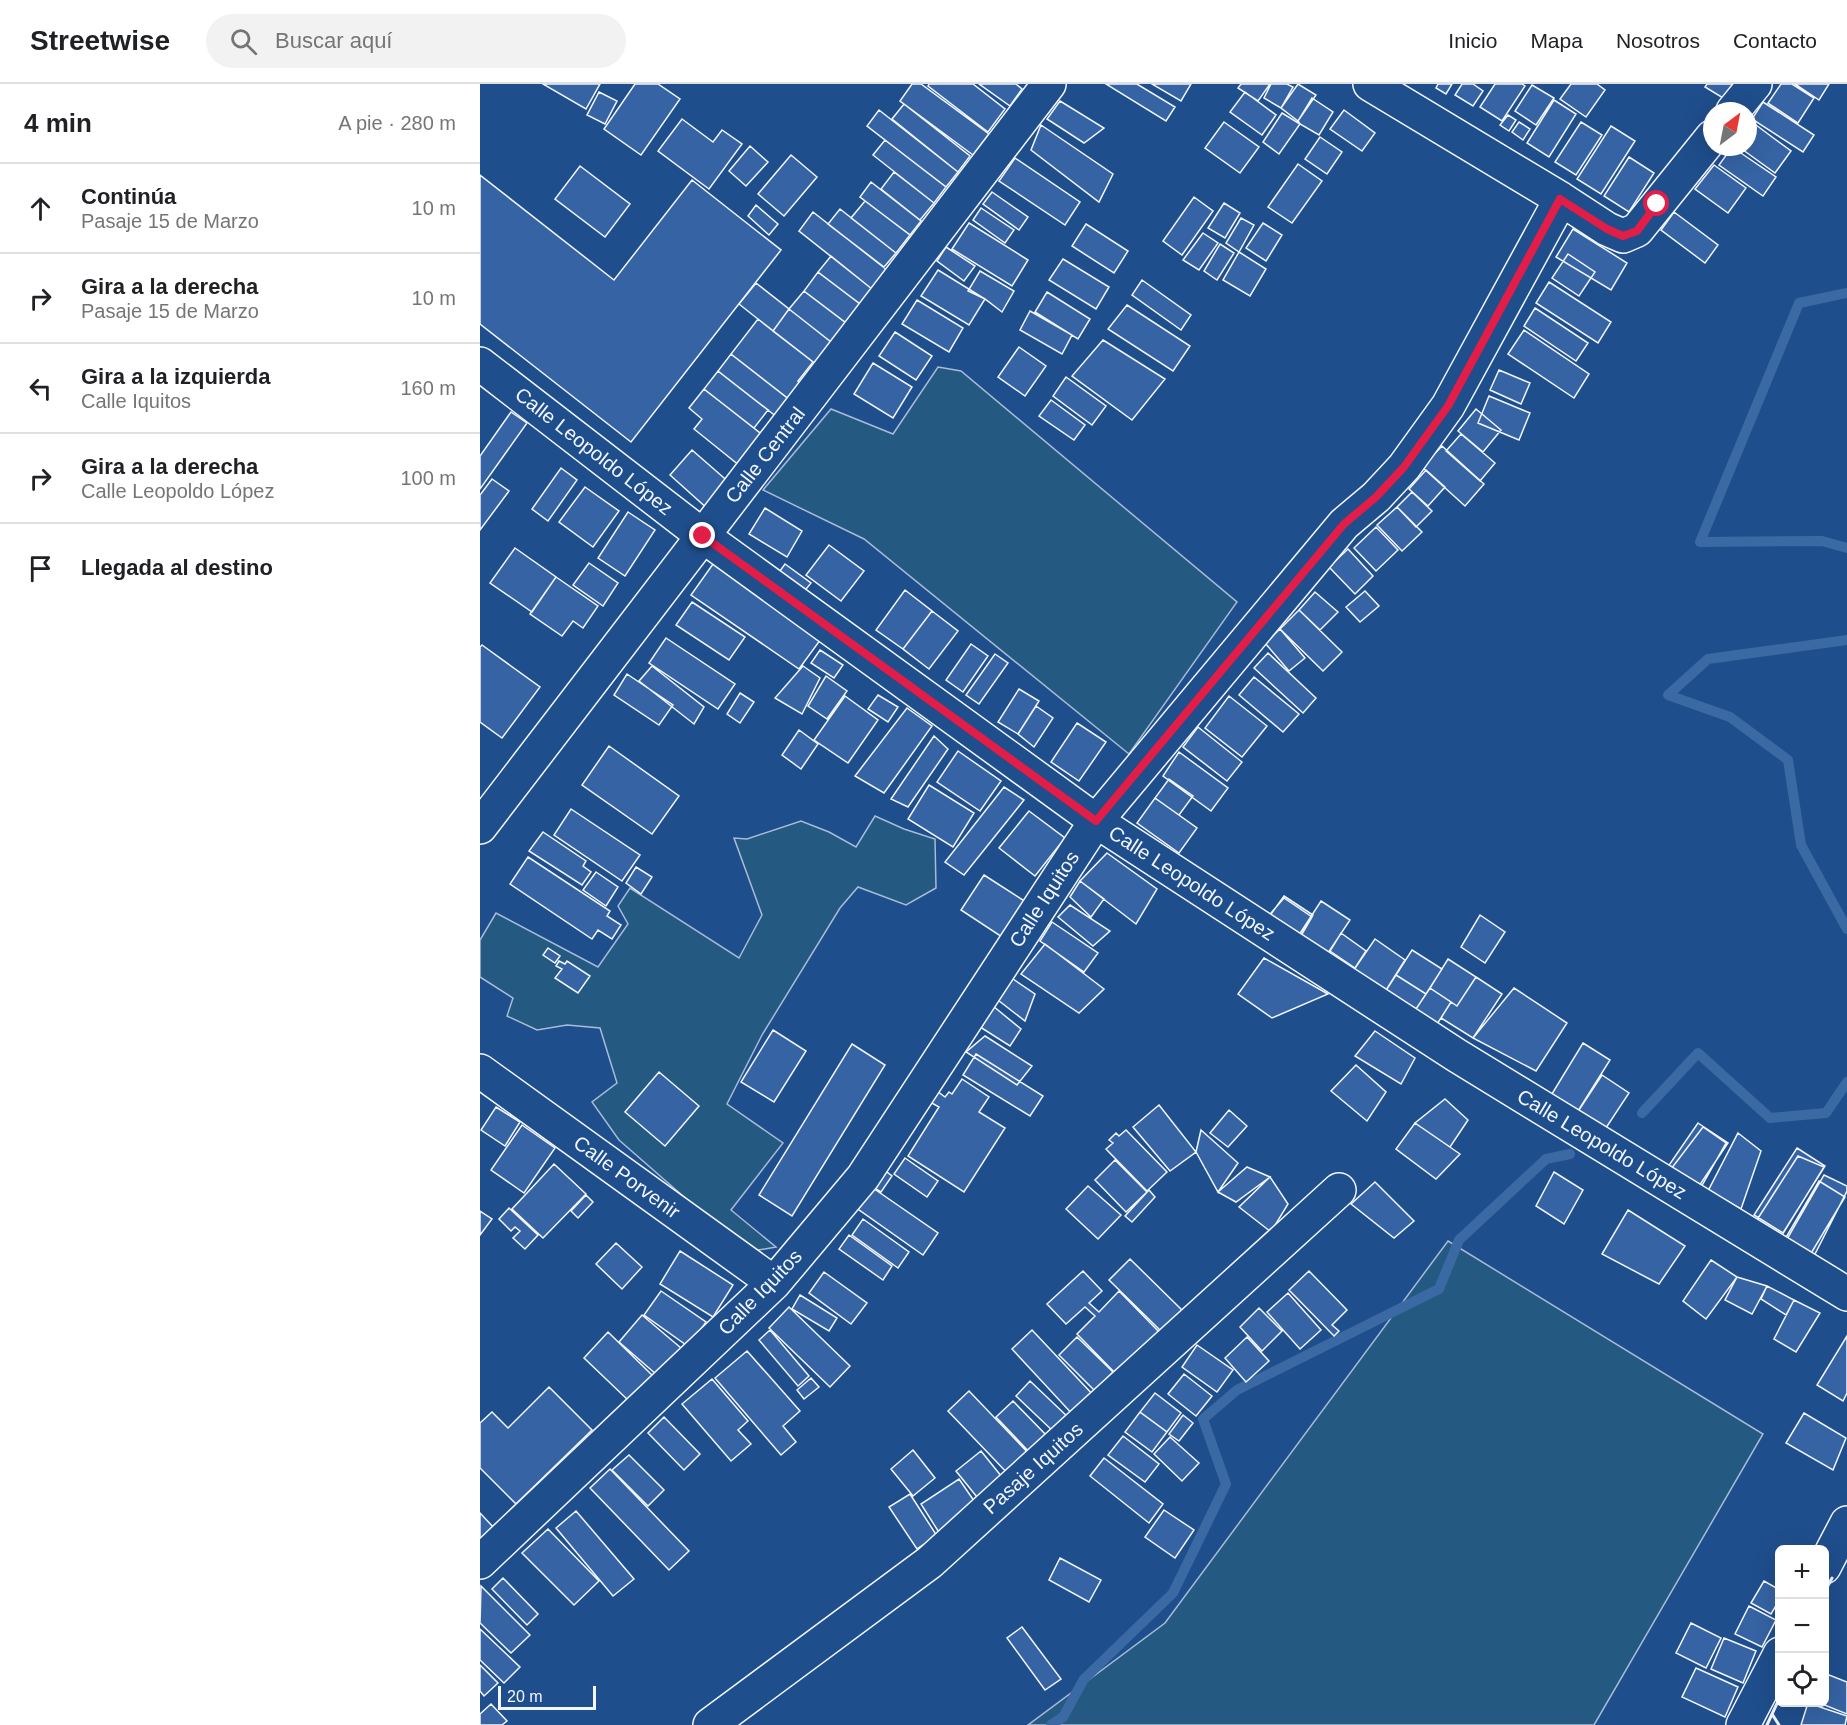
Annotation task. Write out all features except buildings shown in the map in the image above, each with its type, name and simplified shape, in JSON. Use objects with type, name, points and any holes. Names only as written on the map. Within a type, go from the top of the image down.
[{"type":"street","name":"Calle Central","points":[[480,827],[1049,84]]},
{"type":"street","points":[[1370,84],[1607,229],[1623,236],[1637,231],[1703,148]]},
{"type":"street","points":[[1740,102],[1755,84]]},
{"type":"street","name":"Calle Iquitos","points":[[480,1562],[774,1283],[863,1177],[1096,821],[1344,524],[1376,497],[1404,467],[1448,406],[1560,199]]},
{"type":"street","name":"Calle Leopoldo López","points":[[480,364],[703,536],[1096,821],[1455,1055],[1847,1294]]},
{"type":"street","name":"Calle Porvenir","points":[[480,1071],[774,1283]]},
{"type":"street","name":"Pasaje Iquitos","points":[[711,1725],[930,1562],[1338,1190]]},
{"type":"street","points":[[1829,1557],[1847,1523]]},
{"type":"street","points":[[1743,1725],[1775,1662]]},
{"type":"shaded area","points":[[938,367],[961,371],[1237,602],[1129,754],[864,539],[763,490],[831,409],[893,434]]},
{"type":"shaded area","points":[[875,816],[935,839],[936,888],[906,905],[858,887],[840,908],[762,1035],[727,1104],[783,1143],[731,1210],[776,1247],[747,1252],[619,1140],[592,1102],[617,1083],[600,1028],[567,1025],[537,1030],[507,1016],[513,998],[480,977],[480,940],[496,913],[598,967],[628,924],[618,906],[630,888],[739,958],[762,915],[734,838],[747,839],[801,821],[829,832],[856,847]]},
{"type":"shaded area","points":[[1448,1241],[1763,1434],[1594,1725],[1028,1725],[1165,1623]]},
{"type":"waterway","points":[[1847,293],[1799,303],[1700,542],[1822,541],[1847,548]]},
{"type":"waterway","points":[[1847,640],[1708,659],[1668,695],[1730,717],[1788,760],[1801,845],[1847,929]]},
{"type":"waterway","points":[[1642,1113],[1698,1053],[1770,1118],[1826,1113],[1847,1082]]},
{"type":"waterway","points":[[1051,1725],[1063,1717],[1084,1679],[1173,1593],[1226,1484],[1203,1419],[1237,1390],[1439,1289],[1459,1240],[1546,1159],[1570,1154]]},
{"type":"wall","points":[[1829,1584],[1832,1578]]},
{"type":"wall","points":[[1767,1725],[1775,1707]]},
{"type":"wall","points":[[1772,1714],[1779,1725]]},
{"type":"route","points":[[703,536],[1096,821],[1344,524],[1376,497],[1404,467],[1448,406],[1560,199],[1607,229],[1623,236],[1637,231],[1657,204]]}]
